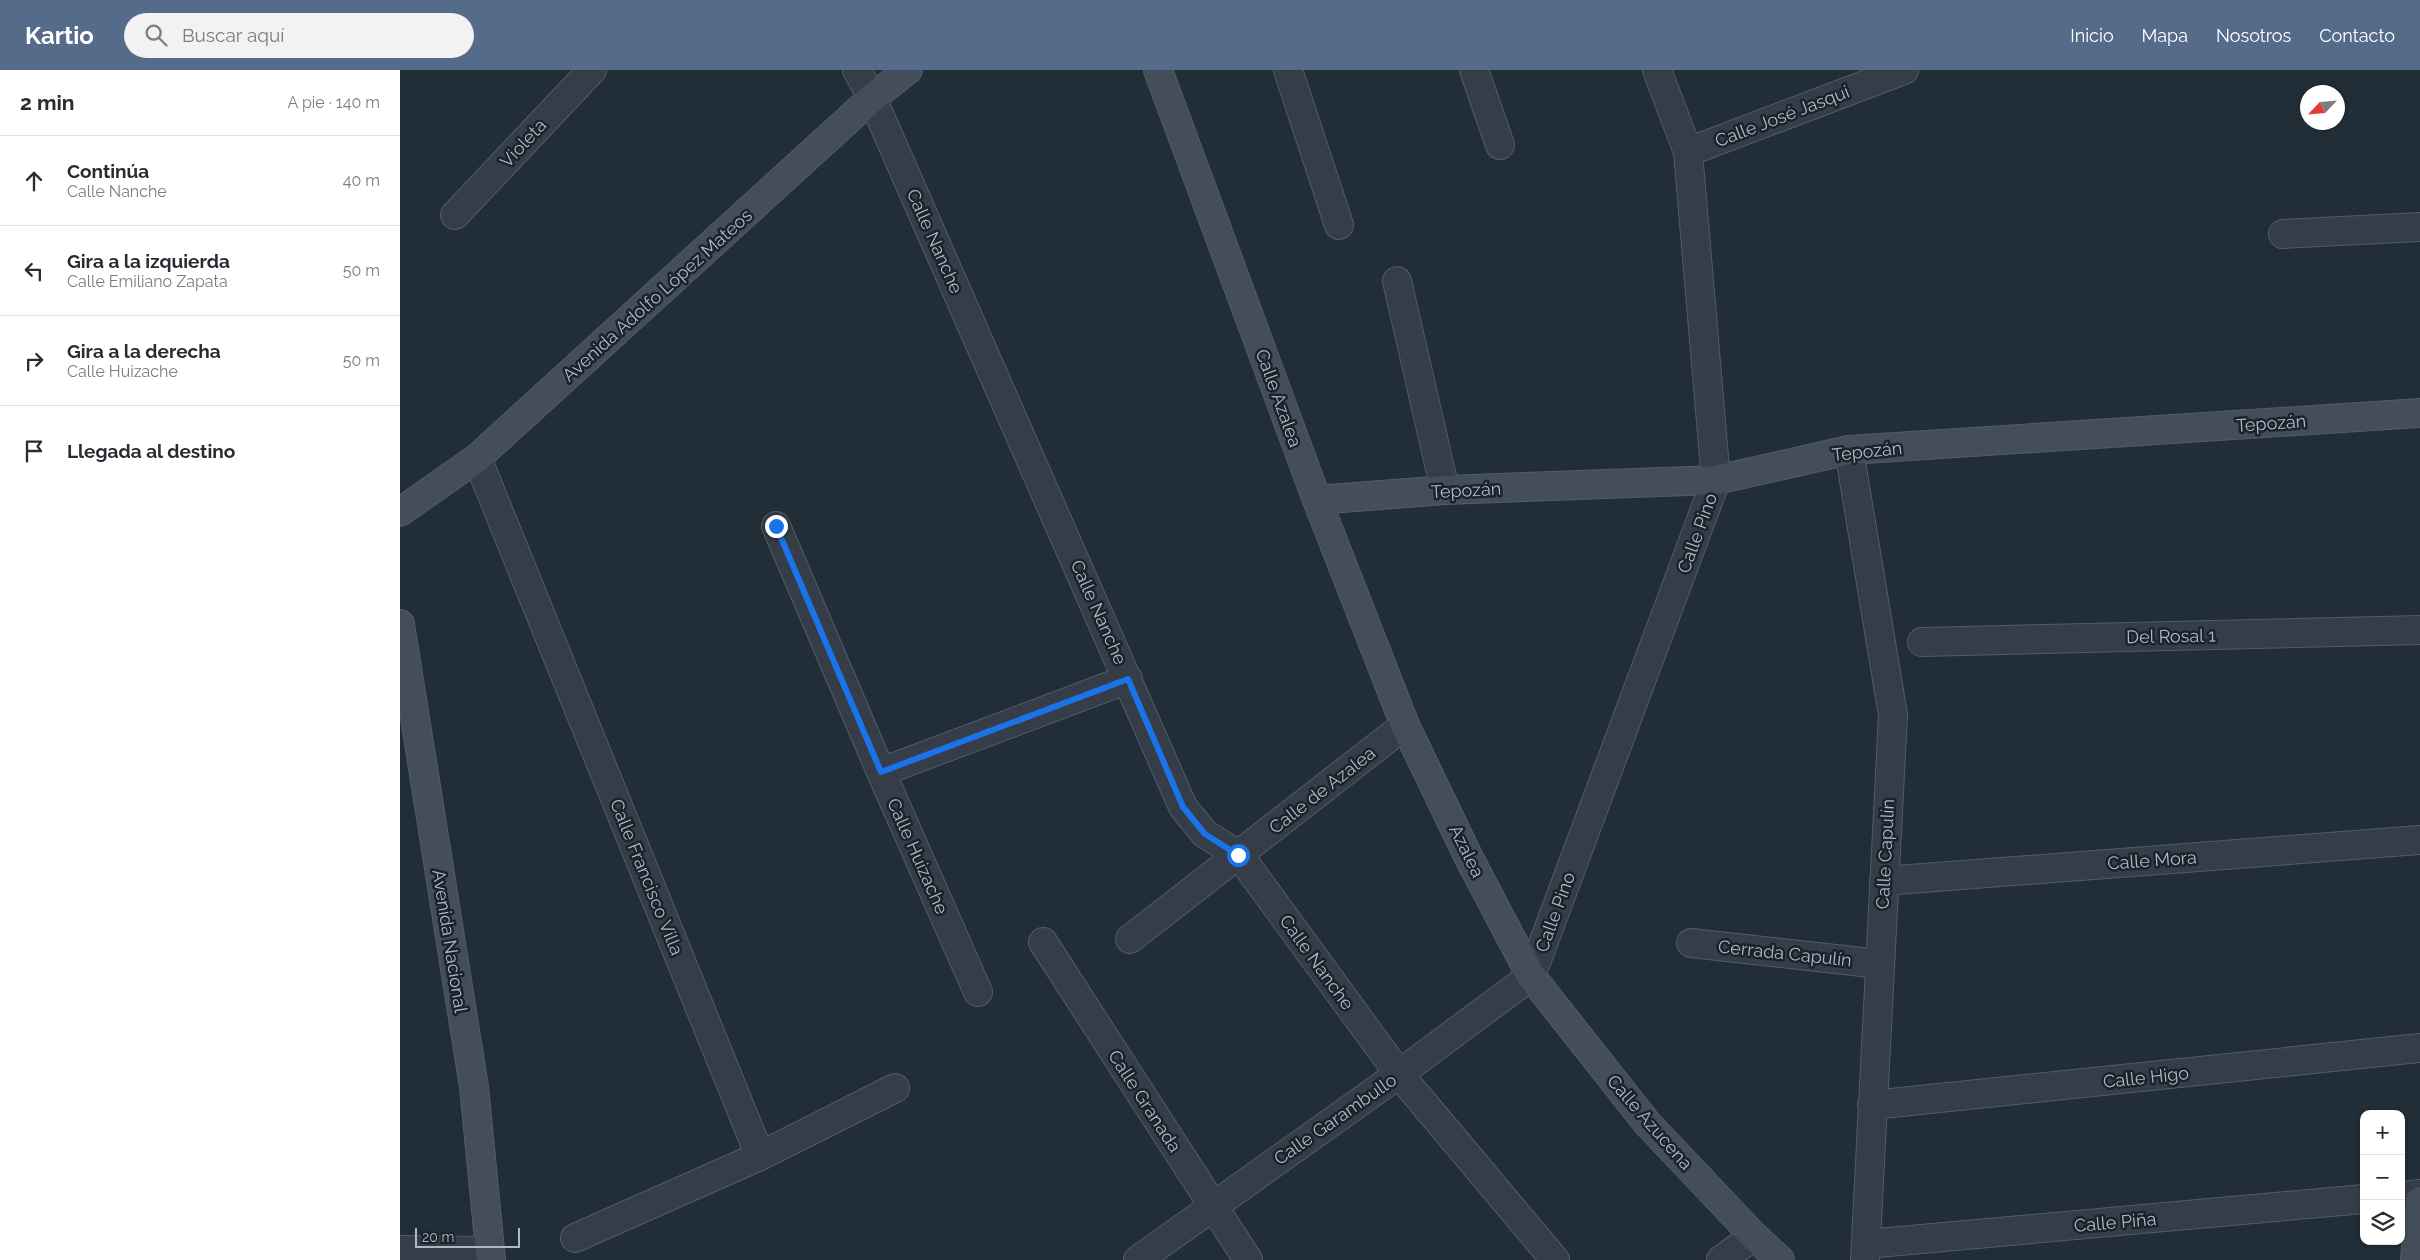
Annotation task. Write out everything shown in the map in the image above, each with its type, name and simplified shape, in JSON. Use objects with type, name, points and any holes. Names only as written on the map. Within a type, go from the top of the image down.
[{"type":"street","name":"Violeta","points":[[455,215],[592,70]]},
{"type":"street","name":"Calle Nanche","points":[[857,70],[872,98],[1183,807],[1205,834],[1238,855],[1399,1074],[1555,1260]]},
{"type":"street","name":"Avenida Adolfo López Mateos","points":[[400,512],[477,458],[872,98],[908,70]]},
{"type":"street","name":"Calle Azalea","points":[[1158,70],[1317,500],[1406,724]]},
{"type":"street","points":[[1288,70],[1339,225]]},
{"type":"street","points":[[1474,70],[1500,145]]},
{"type":"street","name":"Calle Pino","points":[[1531,976],[1716,480],[1688,152],[1657,70]]},
{"type":"street","name":"Calle José Jasqui","points":[[1688,152],[1904,70]]},
{"type":"street","points":[[2283,234],[2420,227]]},
{"type":"street","points":[[1397,281],[1445,490]]},
{"type":"street","name":"Tepozán","points":[[1317,500],[1445,490],[1716,480],[1849,450],[2420,413]]},
{"type":"street","name":"Calle Capulín","points":[[1849,450],[1893,715],[1865,1252]]},
{"type":"street","name":"Calle Francisco Villa","points":[[477,458],[760,1156]]},
{"type":"street","name":"Calle Huizache","points":[[776,526],[881,772],[978,992]]},
{"type":"street","name":"Avenida Nacional","points":[[400,624],[474,1087],[490,1256]]},
{"type":"street","name":"Del Rosal 1","points":[[1922,642],[2420,630]]},
{"type":"street","points":[[881,772],[1128,679]]},
{"type":"street","name":"Azalea","points":[[1406,724],[1470,858],[1531,976]]},
{"type":"street","name":"Calle de Azalea","points":[[1130,939],[1406,724]]},
{"type":"street","name":"Calle Mora","points":[[1884,881],[2420,840]]},
{"type":"street","name":"Calle Granada","points":[[1042,942],[1248,1260]]},
{"type":"street","name":"Cerrada Capulín","points":[[1690,943],[1880,964]]},
{"type":"street","name":"Calle Garambullo","points":[[1138,1260],[1399,1074],[1531,976]]},
{"type":"street","name":"Calle Azucena","points":[[1531,976],[1647,1123],[1754,1236],[1780,1260]]},
{"type":"street","name":"Calle Higo","points":[[1872,1105],[2420,1048]]},
{"type":"street","points":[[576,1238],[760,1156],[895,1088]]},
{"type":"street","points":[[2405,1196],[2420,1194]]},
{"type":"street","name":"Calle Piña","points":[[1865,1252],[2360,1199]]},
{"type":"street","points":[[2415,1260],[2420,1201]]},
{"type":"street","points":[[1721,1260],[1754,1236]]},
{"type":"street","points":[[400,1250],[490,1256]]},
{"type":"route","points":[[776,526],[881,772],[1128,679],[1183,807],[1205,834],[1238,855]]}]
